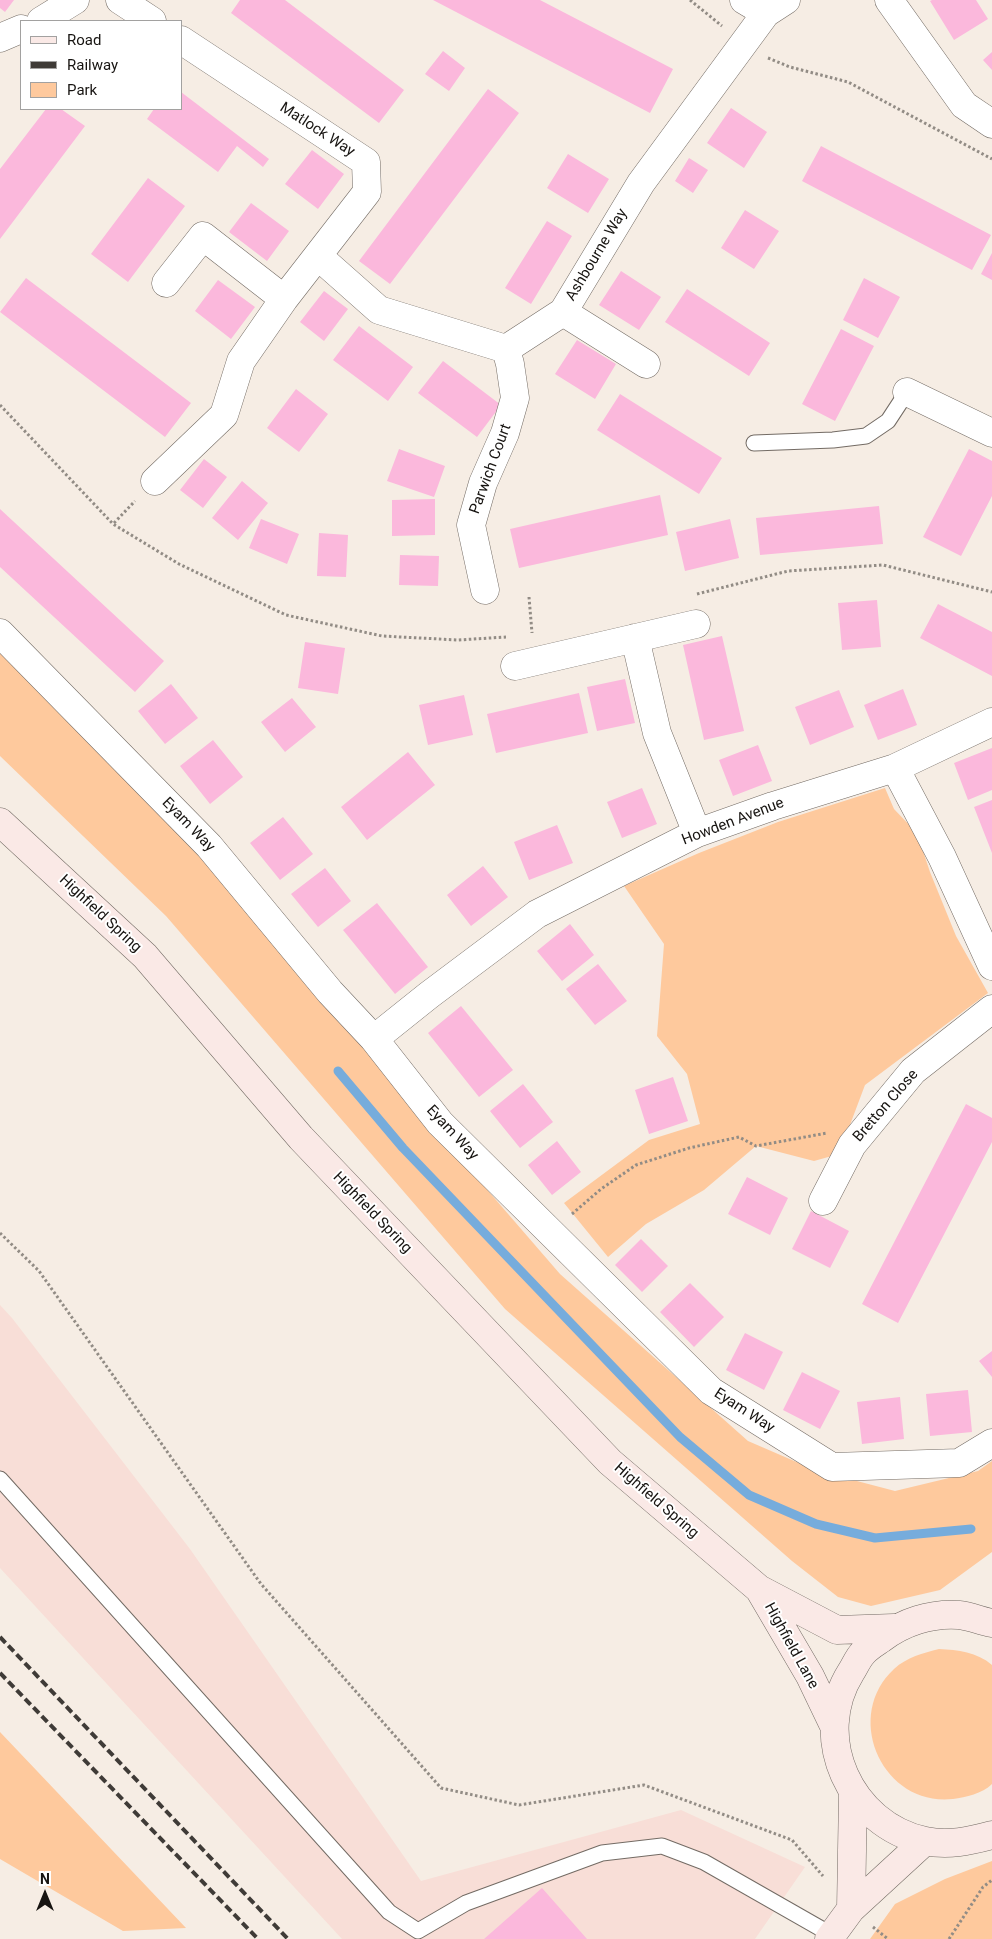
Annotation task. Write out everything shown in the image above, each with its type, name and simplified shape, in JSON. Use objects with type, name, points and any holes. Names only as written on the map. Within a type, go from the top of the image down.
[{"type":"main road","name":"Highfield Spring","points":[[0,822],[145,956],[301,1138],[610,1462],[759,1589]]},
{"type":"main road","name":"Highfield Lane","points":[[759,1589],[837,1630],[894,1628]]},
{"type":"main road","name":"Highfield Lane","points":[[759,1589],[810,1676],[834,1726]]},
{"type":"main road","points":[[992,1623],[960,1615],[926,1617],[894,1628],[863,1653],[847,1678],[842,1687],[834,1726],[838,1761],[853,1793],[873,1815],[897,1831],[925,1841],[959,1843],[992,1835]]},
{"type":"main road","points":[[851,1909],[853,1793]]},
{"type":"main road","points":[[830,1937],[851,1909],[925,1841]]},
{"type":"street","points":[[43,20],[75,0]]},
{"type":"street","points":[[120,0],[150,20]]},
{"type":"street","points":[[889,0],[964,105],[992,124]]},
{"type":"street","name":"Ashbourne Way","points":[[506,349],[563,312],[641,183],[743,44],[765,4]]},
{"type":"street","points":[[0,38],[20,29]]},
{"type":"street","name":"Matlock Way","points":[[155,481],[224,415],[241,361],[284,299],[367,192],[366,162],[182,41]]},
{"type":"street","points":[[166,283],[203,236],[284,299]]},
{"type":"street","points":[[318,256],[379,310],[506,349]]},
{"type":"street","points":[[563,312],[646,364]]},
{"type":"street","name":"Parwich Court","points":[[485,590],[471,525],[483,483],[505,433],[515,398],[506,349]]},
{"type":"street","points":[[907,392],[992,433]]},
{"type":"street","points":[[515,666],[696,624]]},
{"type":"street","name":"Eyam Way","points":[[0,633],[209,846],[330,992],[374,1039],[440,1123],[711,1391],[832,1467],[959,1463],[992,1443]]},
{"type":"street","points":[[635,638],[656,733],[697,833]]},
{"type":"street","name":"Howden Avenue","points":[[374,1039],[537,914],[697,833],[773,806],[895,768],[992,722]]},
{"type":"street","points":[[895,768],[942,857],[992,966]]},
{"type":"street","name":"Bretton Close","points":[[823,1201],[852,1145],[913,1071],[992,1009]]},
{"type":"lane","points":[[754,443],[833,440],[866,436],[888,421],[907,392]]},
{"type":"lane","points":[[0,1479],[389,1912],[418,1931],[466,1903],[602,1853],[662,1846],[704,1862],[830,1937]]},
{"type":"path","points":[[690,0],[754,53],[790,67],[848,82],[992,159]]},
{"type":"path","points":[[529,597],[532,636]]},
{"type":"path","points":[[550,1233],[601,1188],[636,1165],[689,1148],[739,1137],[756,1146],[868,1126]]},
{"type":"path","points":[[0,1233],[39,1271],[261,1584],[441,1788],[519,1805],[644,1785],[792,1840],[851,1909]]},
{"type":"path","points":[[950,1939],[982,1886],[992,1880]]},
{"type":"shaded area","points":[[0,1305],[190,1549],[421,1881],[681,1810],[805,1867],[755,1939],[342,1939],[0,1568]]},
{"type":"green space","points":[[0,652],[228,877],[394,1082],[560,1274],[748,1441],[815,1470],[895,1491],[978,1471],[992,1461],[992,1552],[940,1590],[871,1606],[838,1597],[792,1561],[505,1309],[166,916],[0,756]]},
{"type":"green space","points":[[885,788],[894,809],[917,833],[930,872],[956,936],[988,993],[865,1085],[839,1154],[814,1161],[756,1146],[704,1190],[646,1224],[608,1257],[564,1203],[649,1140],[700,1124],[687,1074],[657,1036],[664,944],[624,886],[699,853],[778,822]]},
{"type":"green space","points":[[939,1649],[974,1654],[992,1665],[992,1784],[979,1793],[953,1799],[928,1798],[907,1789],[890,1774],[878,1755],[871,1733],[871,1711],[879,1689],[894,1669],[910,1658]]},
{"type":"green space","points":[[0,1732],[186,1928],[123,1931],[0,1859]]},
{"type":"green space","points":[[992,1861],[992,1939],[870,1939],[895,1904],[945,1879]]},
{"type":"building","points":[[0,0],[14,0],[5,12],[0,8]]},
{"type":"building","points":[[240,0],[285,0],[404,90],[379,123],[231,13]]},
{"type":"building","points":[[433,0],[540,0],[673,69],[650,113]]},
{"type":"building","points":[[976,0],[988,19],[954,40],[930,1]]},
{"type":"building","points":[[443,51],[465,68],[449,91],[425,74]]},
{"type":"building","points":[[992,52],[992,70],[983,60]]},
{"type":"building","points":[[488,89],[519,113],[390,284],[359,261]]},
{"type":"building","points":[[182,93],[269,159],[263,167],[237,146],[218,172],[147,119],[153,110],[182,110]]},
{"type":"building","points":[[731,108],[767,132],[744,168],[707,143]]},
{"type":"building","points":[[45,110],[62,110],[85,126],[0,239],[0,169]]},
{"type":"building","points":[[821,146],[991,235],[972,270],[802,181]]},
{"type":"building","points":[[312,150],[344,174],[318,209],[285,184]]},
{"type":"building","points":[[568,154],[609,179],[588,213],[547,188]]},
{"type":"building","points":[[689,158],[708,170],[693,193],[675,181]]},
{"type":"building","points":[[148,178],[185,206],[128,282],[91,254]]},
{"type":"building","points":[[251,203],[289,231],[267,261],[229,232]]},
{"type":"building","points":[[745,210],[779,231],[754,269],[721,248]]},
{"type":"building","points":[[547,221],[572,236],[531,304],[505,288]]},
{"type":"building","points":[[992,253],[992,280],[981,274]]},
{"type":"building","points":[[621,271],[661,297],[639,330],[599,305]]},
{"type":"building","points":[[26,278],[191,403],[165,437],[0,312]]},
{"type":"building","points":[[864,278],[900,297],[878,338],[843,320]]},
{"type":"building","points":[[218,280],[255,307],[231,339],[195,311]]},
{"type":"building","points":[[687,289],[770,343],[749,376],[665,322]]},
{"type":"building","points":[[324,291],[348,309],[324,341],[300,322]]},
{"type":"building","points":[[359,326],[413,367],[388,401],[333,360]]},
{"type":"building","points":[[841,329],[874,346],[835,421],[802,404]]},
{"type":"building","points":[[577,340],[616,364],[595,399],[555,374]]},
{"type":"building","points":[[443,361],[501,405],[477,437],[418,393]]},
{"type":"building","points":[[296,389],[328,414],[299,452],[267,428]]},
{"type":"building","points":[[620,394],[722,458],[699,494],[597,430]]},
{"type":"building","points":[[399,449],[445,466],[434,497],[387,481]]},
{"type":"building","points":[[969,449],[992,461],[992,496],[961,556],[923,537]]},
{"type":"building","points":[[204,459],[227,477],[203,508],[180,490]]},
{"type":"building","points":[[242,481],[268,503],[238,540],[212,518]]},
{"type":"building","points":[[660,495],[668,535],[519,568],[510,529]]},
{"type":"building","points":[[435,499],[435,535],[392,536],[392,500]]},
{"type":"building","points":[[879,506],[883,544],[760,555],[756,518]]},
{"type":"building","points":[[0,509],[164,661],[135,692],[0,567]]},
{"type":"building","points":[[261,519],[299,534],[287,564],[249,548]]},
{"type":"building","points":[[730,519],[739,558],[685,571],[676,532]]},
{"type":"building","points":[[319,533],[348,535],[346,577],[317,576]]},
{"type":"building","points":[[400,555],[439,556],[438,586],[399,585]]},
{"type":"building","points":[[877,600],[881,647],[842,650],[838,603]]},
{"type":"building","points":[[938,604],[992,632],[992,676],[920,638]]},
{"type":"building","points":[[722,636],[744,731],[704,740],[683,645]]},
{"type":"building","points":[[305,642],[345,648],[338,694],[298,688]]},
{"type":"building","points":[[625,679],[635,723],[597,731],[587,687]]},
{"type":"building","points":[[171,684],[198,718],[165,744],[138,711]]},
{"type":"building","points":[[903,689],[917,725],[878,740],[864,705]]},
{"type":"building","points":[[839,690],[854,727],[810,745],[795,707]]},
{"type":"building","points":[[579,693],[588,733],[496,753],[487,714]]},
{"type":"building","points":[[464,695],[473,735],[428,745],[419,705]]},
{"type":"building","points":[[292,698],[316,727],[285,752],[261,722]]},
{"type":"building","points":[[213,740],[243,777],[210,804],[180,766]]},
{"type":"building","points":[[758,745],[772,781],[733,796],[719,760]]},
{"type":"building","points":[[992,748],[992,790],[968,800],[954,763]]},
{"type":"building","points":[[408,752],[435,785],[367,840],[341,807]]},
{"type":"building","points":[[642,788],[657,824],[622,838],[607,802]]},
{"type":"building","points":[[992,800],[992,853],[974,807]]},
{"type":"building","points":[[283,817],[313,854],[280,880],[250,843]]},
{"type":"building","points":[[557,825],[573,863],[529,880],[514,842]]},
{"type":"building","points":[[483,866],[508,897],[471,926],[447,895]]},
{"type":"building","points":[[325,868],[351,901],[318,927],[291,894]]},
{"type":"building","points":[[377,903],[428,967],[395,994],[343,930]]},
{"type":"building","points":[[570,924],[594,955],[562,981],[537,951]]},
{"type":"building","points":[[598,964],[627,1001],[595,1025],[566,989]]},
{"type":"building","points":[[461,1006],[513,1070],[479,1097],[428,1033]]},
{"type":"building","points":[[673,1077],[688,1121],[649,1134],[635,1090]]},
{"type":"building","points":[[523,1084],[553,1122],[520,1148],[490,1111]]},
{"type":"building","points":[[966,1104],[992,1118],[992,1142],[898,1323],[862,1304]]},
{"type":"building","points":[[557,1141],[581,1172],[552,1195],[528,1165]]},
{"type":"building","points":[[747,1177],[788,1198],[770,1235],[728,1214]]},
{"type":"building","points":[[811,1211],[849,1231],[830,1268],[792,1249]]},
{"type":"building","points":[[641,1239],[668,1266],[642,1292],[615,1265]]},
{"type":"building","points":[[690,1283],[724,1317],[694,1347],[660,1312]]},
{"type":"building","points":[[745,1333],[783,1352],[764,1390],[726,1370]]},
{"type":"building","points":[[992,1351],[992,1377],[979,1361]]},
{"type":"building","points":[[802,1372],[840,1391],[820,1429],[783,1410]]},
{"type":"building","points":[[968,1390],[972,1432],[930,1436],[926,1394]]},
{"type":"building","points":[[900,1397],[904,1439],[862,1444],[857,1402]]},
{"type":"building","points":[[542,1888],[587,1939],[484,1939]]},
{"type":"waterway","points":[[338,1071],[403,1148],[680,1437],[749,1495],[816,1524],[875,1538],[971,1529]]},
{"type":"railway","points":[[0,1637],[288,1939]]},
{"type":"railway","points":[[0,1673],[258,1939]]}]
